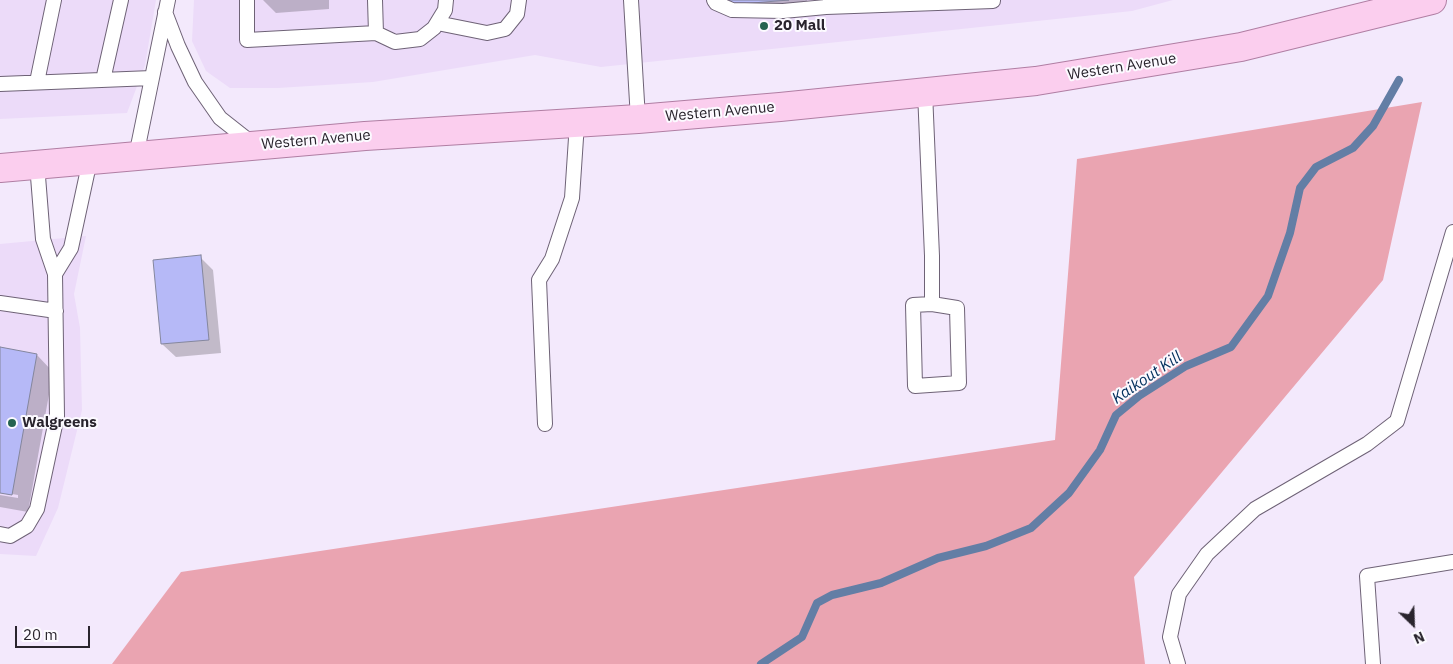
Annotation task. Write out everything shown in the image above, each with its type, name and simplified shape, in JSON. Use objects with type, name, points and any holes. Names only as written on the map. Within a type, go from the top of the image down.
[{"type":"main road","name":"Western Avenue","points":[[0,168],[365,136],[780,108],[1036,81],[1241,47],[1432,0]]},
{"type":"lane","points":[[37,82],[54,0]]},
{"type":"lane","points":[[103,80],[121,0]]},
{"type":"lane","points":[[247,0],[247,40],[376,33],[395,42],[420,39],[434,28],[444,10],[446,0]]},
{"type":"lane","points":[[375,0],[376,33]]},
{"type":"lane","points":[[437,23],[487,33],[505,29],[517,14],[519,0]]},
{"type":"lane","points":[[631,0],[638,119]]},
{"type":"lane","points":[[714,0],[716,3],[732,10],[783,11],[829,4],[993,1]]},
{"type":"lane","points":[[136,156],[166,6]]},
{"type":"lane","points":[[166,6],[178,46],[195,82],[220,118],[256,146]]},
{"type":"lane","points":[[0,84],[152,78]]},
{"type":"lane","points":[[925,92],[932,256],[932,304]]},
{"type":"lane","points":[[545,424],[539,280],[552,260],[572,198],[577,123]]},
{"type":"lane","points":[[56,274],[71,248],[90,160]]},
{"type":"lane","points":[[0,534],[10,536],[27,526],[37,509],[57,416],[56,274],[43,239],[37,164]]},
{"type":"lane","points":[[1178,664],[1170,637],[1178,594],[1207,554],[1255,509],[1367,444],[1397,421],[1453,232]]},
{"type":"lane","points":[[0,303],[56,311]]},
{"type":"lane","points":[[932,304],[957,308],[959,383],[915,386],[914,305],[932,304]]},
{"type":"lane","points":[[1373,664],[1367,576],[1453,562]]},
{"type":"shaded area","points":[[0,0],[156,0],[145,65],[127,113],[0,119]]},
{"type":"shaded area","points":[[194,0],[1173,0],[1132,11],[601,67],[535,55],[373,82],[278,88],[230,88],[206,71],[192,41]]},
{"type":"shaded area","points":[[1422,102],[1383,280],[1134,577],[1145,664],[112,664],[181,572],[1055,440],[1077,159]]},
{"type":"shaded area","points":[[86,236],[74,294],[80,328],[82,410],[58,508],[36,556],[0,554],[0,244]]},
{"type":"building","points":[[728,0],[789,0],[728,5]]},
{"type":"building","points":[[201,255],[209,340],[161,344],[153,260]]},
{"type":"building","name":"Walgreens","points":[[0,347],[37,354],[12,495],[0,493]]},
{"type":"waterway","name":"Kaikout Kill","points":[[761,664],[802,637],[817,603],[832,595],[881,583],[938,558],[986,546],[1031,528],[1069,493],[1100,450],[1116,415],[1139,396],[1186,366],[1231,347],[1268,296],[1290,233],[1300,188],[1316,167],[1353,148],[1373,126],[1399,80]]},
{"type":"place","name":"20 Mall","points":[[764,26]]},
{"type":"place","name":"Walgreens","points":[[12,423]]}]
